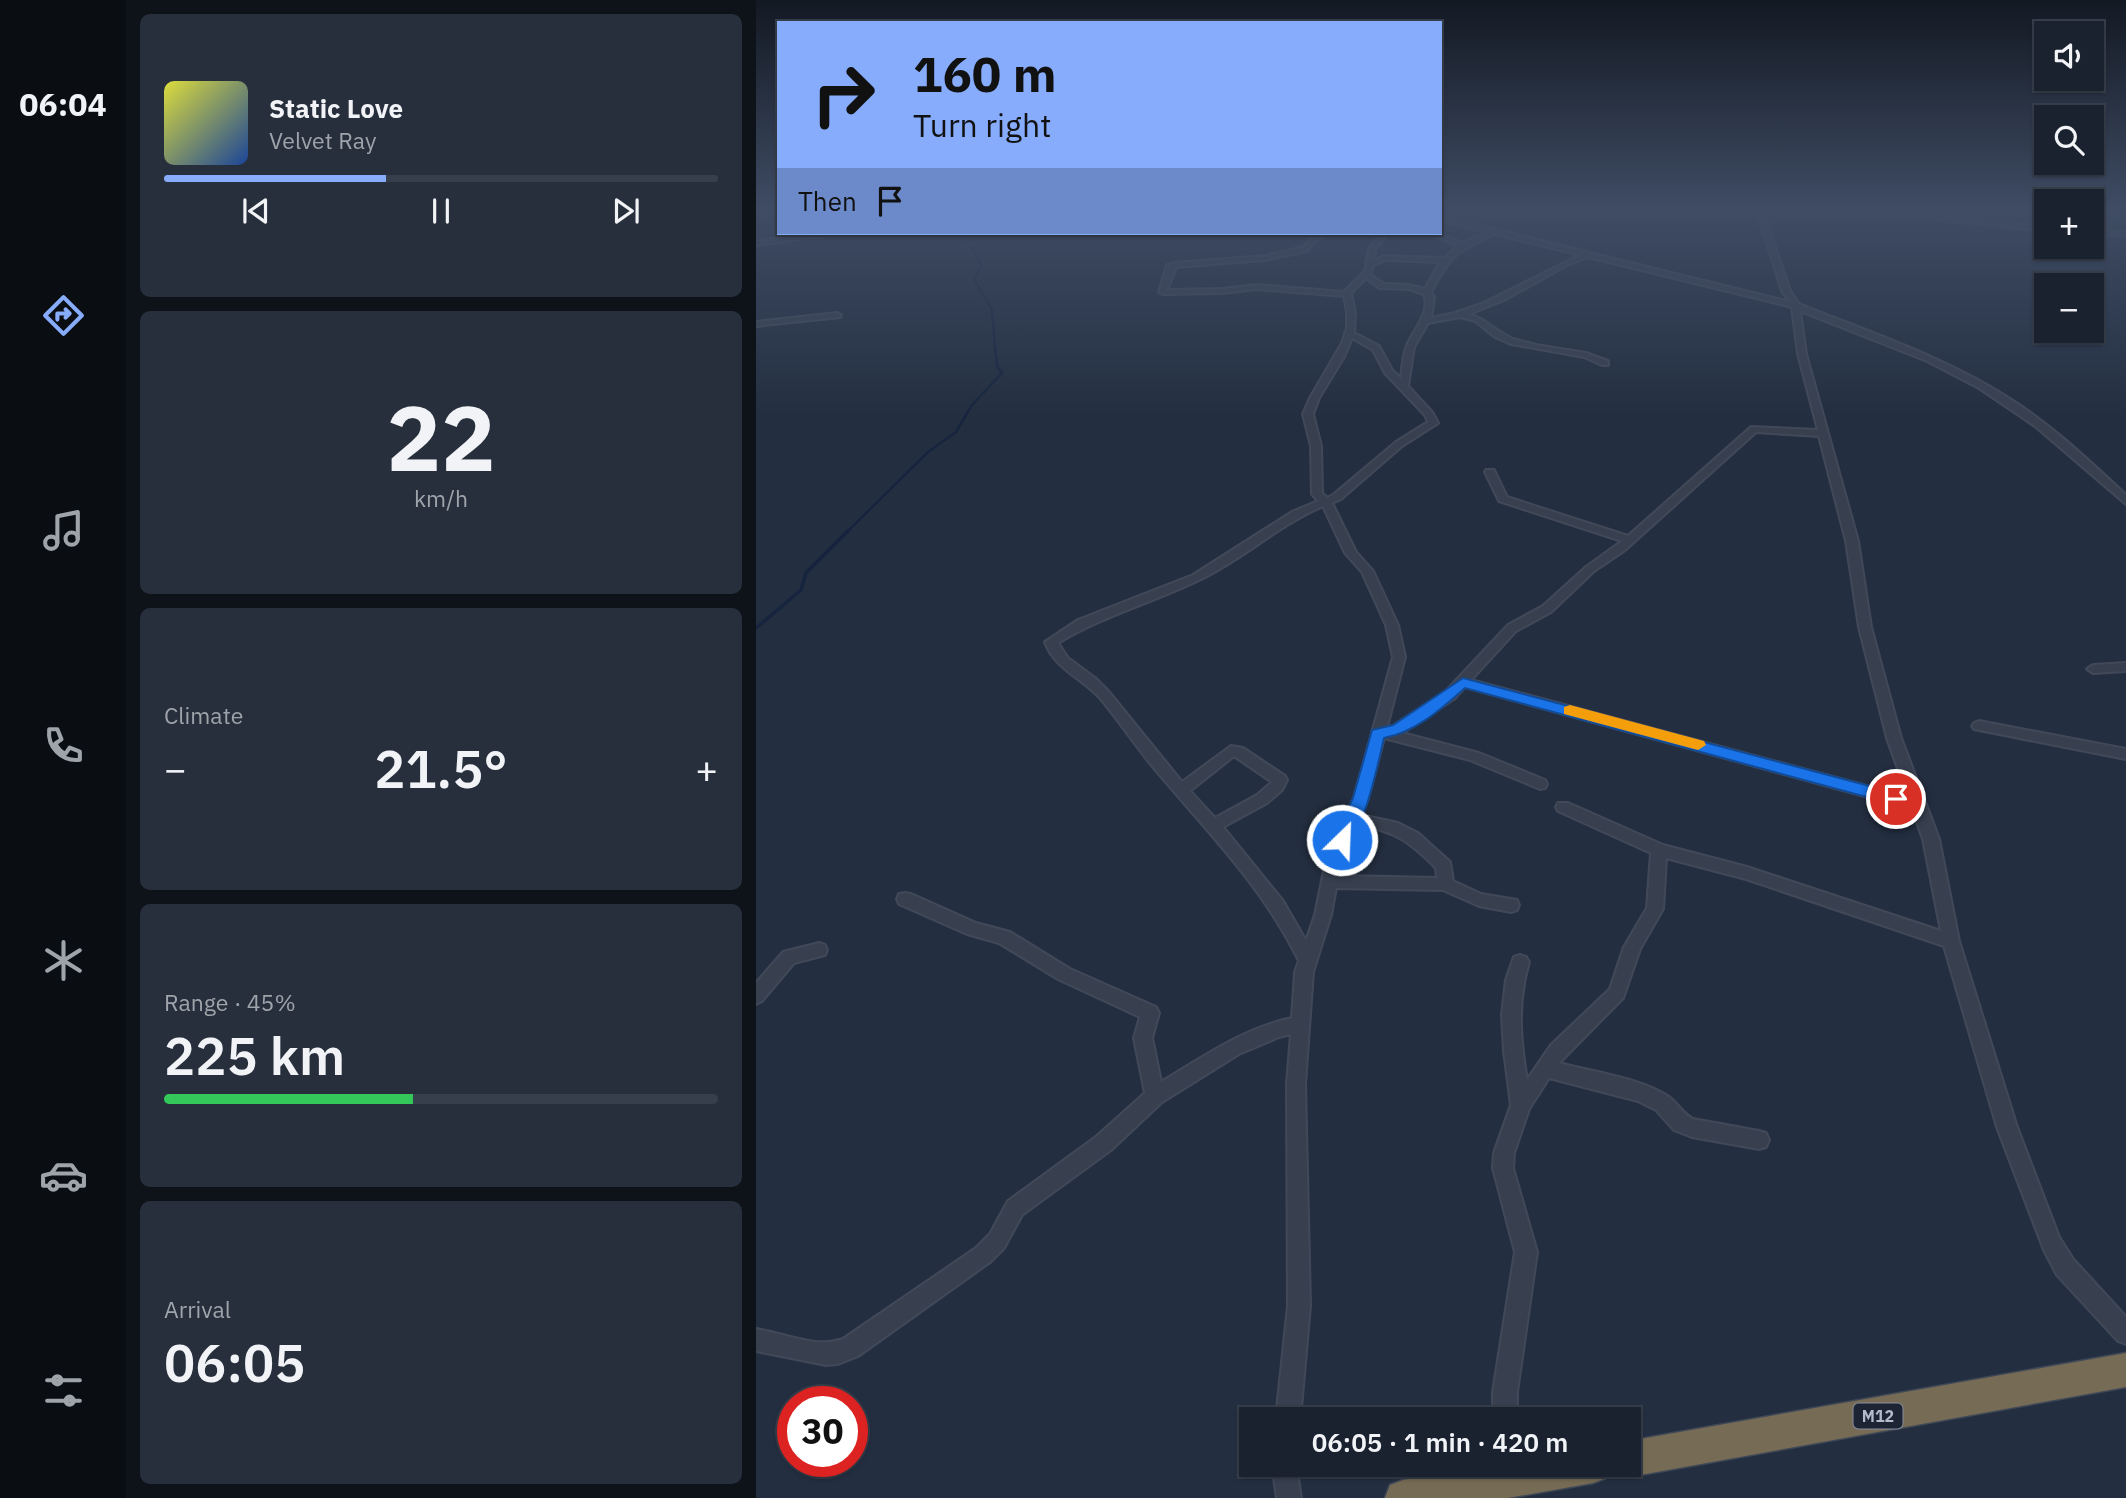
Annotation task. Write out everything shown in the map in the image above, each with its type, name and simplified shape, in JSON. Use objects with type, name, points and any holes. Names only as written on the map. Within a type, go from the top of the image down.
[{"type":"highway","name":"M12","points":[[1641,1457],[2126,1370]]},
{"type":"highway","points":[[1403,1498],[1485,1477]]},
{"type":"street","points":[[1167,278],[1163,292],[1222,291],[1257,287],[1347,294],[1364,278]]},
{"type":"street","points":[[1373,278],[1382,286],[1409,287],[1427,292],[1430,297],[1426,321],[1410,347],[1406,389]]},
{"type":"street","points":[[1427,292],[1435,278]]},
{"type":"street","points":[[1426,321],[1461,315],[1540,278]]},
{"type":"street","points":[[1684,278],[1796,306],[1940,363],[2004,399],[2059,439],[2126,501]]},
{"type":"street","points":[[1781,278],[1786,292],[1796,306],[1802,354],[1852,541],[1865,627],[1894,738],[1919,805],[1938,868],[1951,941],[2007,1128],[2051,1243],[2065,1267],[2126,1333]]},
{"type":"street","points":[[1289,1407],[1299,1306],[1295,1137],[1300,1024],[1307,958],[1323,915],[1329,882],[1350,819],[1361,798],[1396,674],[1396,641],[1367,571],[1351,553],[1325,502],[1316,491],[1316,446],[1308,414],[1342,356],[1350,334],[1351,310],[1347,294]]},
{"type":"street","points":[[756,324],[837,315]]},
{"type":"street","points":[[1461,315],[1475,318],[1492,327],[1496,334],[1526,346],[1588,355],[1605,363]]},
{"type":"street","points":[[1307,958],[1291,925],[1214,825],[1181,790],[1097,687],[1059,654],[1051,642],[1082,623],[1197,577],[1296,514],[1337,497],[1399,444],[1433,423],[1425,408],[1388,371],[1376,348],[1350,334]]},
{"type":"street","points":[[1381,734],[1397,730],[1430,710],[1463,682],[1512,628],[1547,609],[1755,428],[1821,433]]},
{"type":"street","points":[[1490,472],[1503,499],[1629,540]]},
{"type":"street","points":[[2094,668],[2126,667]]},
{"type":"street","points":[[1463,682],[1919,805]]},
{"type":"street","points":[[1979,726],[2126,754]]},
{"type":"street","points":[[1381,734],[1474,756],[1540,784]]},
{"type":"street","points":[[1181,790],[1231,751],[1238,751],[1280,780],[1279,786],[1263,798],[1214,825]]},
{"type":"street","points":[[1563,807],[1659,850],[1735,869],[1951,941]]},
{"type":"street","points":[[1350,819],[1384,823],[1410,833],[1444,866],[1445,884]]},
{"type":"street","points":[[1505,1407],[1526,1252],[1503,1160],[1521,1105],[1545,1068],[1557,1051],[1617,993],[1632,947],[1655,909],[1659,850]]},
{"type":"street","points":[[1329,882],[1445,884],[1479,900],[1511,905]]},
{"type":"street","points":[[905,899],[973,929],[1004,937],[1063,974],[1150,1013],[1143,1038],[1156,1096]]},
{"type":"street","points":[[756,996],[789,957],[819,950]]},
{"type":"street","points":[[1520,962],[1511,987],[1510,1040],[1521,1105]]},
{"type":"street","points":[[756,1340],[775,1342],[825,1356],[850,1348],[983,1255],[997,1241],[1009,1216],[1021,1202],[1104,1143],[1156,1096],[1233,1048],[1277,1029],[1300,1024]]},
{"type":"street","points":[[1545,1068],[1641,1093],[1663,1104],[1681,1123],[1692,1128],[1759,1140]]},
{"type":"street","points":[[1286,1477],[1289,1498]]},
{"type":"waterway","points":[[975,278],[992,310],[995,349]]},
{"type":"waterway","points":[[847,532],[928,452],[956,432],[972,405],[1002,373],[997,366],[995,347]]},
{"type":"waterway","points":[[756,628],[801,590],[806,573],[847,532]]},
{"type":"slow traffic","points":[[1570,710],[1698,745]]},
{"type":"route","points":[[1342,840],[1361,798],[1377,734],[1397,730],[1430,710],[1463,682],[1896,799]]}]
